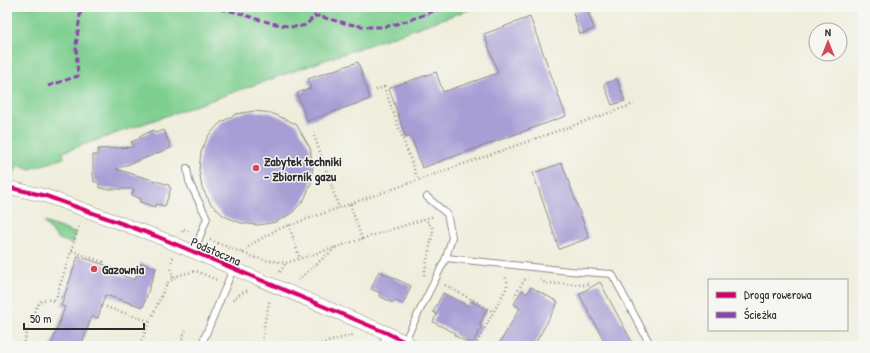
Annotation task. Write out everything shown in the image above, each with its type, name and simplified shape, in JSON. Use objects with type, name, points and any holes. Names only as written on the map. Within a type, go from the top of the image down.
[{"type":"street","name":"Podstoczna","points":[[7,187],[46,196],[156,236],[388,334],[408,344]]},
{"type":"lane","points":[[187,168],[189,181],[207,218],[194,252]]},
{"type":"lane","points":[[408,344],[446,258],[452,237],[447,214],[427,197]]},
{"type":"lane","points":[[446,258],[595,274],[612,274],[651,346]]},
{"type":"lane","points":[[201,346],[233,269]]},
{"type":"lane","points":[[382,346],[388,334]]},
{"type":"path","points":[[376,90],[384,87],[418,180]]},
{"type":"path","points":[[243,253],[250,245],[276,230],[289,225],[634,104]]},
{"type":"path","points":[[313,132],[339,208]]},
{"type":"path","points":[[350,204],[362,239]]},
{"type":"path","points":[[173,278],[171,263],[183,229],[243,253],[265,260],[286,263],[445,213]]},
{"type":"path","points":[[424,279],[433,232],[432,227],[425,219]]},
{"type":"path","points":[[289,225],[300,259]]},
{"type":"path","points":[[23,346],[36,307],[40,302],[45,300],[55,301],[77,233]]},
{"type":"path","points":[[287,291],[315,264],[337,247]]},
{"type":"path","points":[[72,251],[103,262],[102,264]]},
{"type":"path","points":[[140,344],[167,283],[179,275],[196,271],[246,291]]},
{"type":"path","points":[[475,346],[508,287],[507,280],[504,275],[498,272]]},
{"type":"path","points":[[514,297],[524,280],[529,278],[534,277],[545,283],[584,285],[596,280],[595,274]]},
{"type":"path","points":[[441,290],[447,280]]},
{"type":"path","points":[[444,284],[494,312]]},
{"type":"path","points":[[262,346],[264,325],[272,294]]},
{"type":"path","points":[[57,296],[64,298]]},
{"type":"path","points":[[106,307],[149,321]]},
{"type":"path","points":[[179,346],[186,330]]},
{"type":"path","points":[[313,346],[356,334]]},
{"type":"path","points":[[425,340],[432,346]]},
{"type":"path","points":[[327,346],[328,342]]},
{"type":"path","points":[[134,346],[140,344],[144,346]]},
{"type":"green space","points":[[7,7],[477,7],[63,152],[64,158],[30,169],[18,165],[13,176],[7,175]]},
{"type":"green space","points":[[44,222],[75,233],[72,244],[57,238]]},
{"type":"building","points":[[587,9],[594,29],[580,34],[573,13]]},
{"type":"building","points":[[530,17],[566,116],[422,168],[411,136],[406,138],[389,88],[436,72],[443,92],[498,73],[484,34]]},
{"type":"building","points":[[358,62],[370,99],[307,121],[297,93],[311,88],[308,79]]},
{"type":"building","points":[[617,79],[625,101],[612,105],[604,84]]},
{"type":"building","name":"Zabytek techniki - Zbiornik gazu","points":[[254,111],[271,113],[296,124],[310,148],[313,166],[311,183],[304,200],[292,213],[276,222],[258,225],[241,223],[224,216],[211,204],[202,188],[199,170],[201,152],[208,136],[220,123],[236,114]]},
{"type":"building","points":[[154,130],[155,133],[164,130],[171,148],[116,169],[169,185],[171,188],[165,206],[156,204],[155,207],[140,202],[141,199],[132,195],[134,189],[99,188],[99,182],[94,182],[93,173],[93,155],[98,155],[98,149],[133,147],[131,142]]},
{"type":"building","points":[[562,163],[589,238],[559,249],[533,173]]},
{"type":"building","points":[[78,256],[111,267],[110,271],[135,280],[141,263],[156,268],[143,307],[105,295],[98,318],[92,316],[81,346],[51,346],[65,307],[61,306]]},
{"type":"building","points":[[379,271],[411,286],[403,304],[394,300],[393,303],[379,296],[380,293],[371,289]]},
{"type":"building","points":[[600,282],[634,346],[607,346],[579,294]]},
{"type":"building","points":[[531,287],[558,302],[534,346],[498,346],[520,308],[514,304],[522,290],[527,294]]},
{"type":"building","points":[[443,293],[468,306],[471,301],[487,310],[479,325],[482,326],[473,343],[469,341],[468,343],[454,335],[455,333],[433,322],[437,314],[433,312]]},
{"type":"marked path","points":[[48,86],[78,76],[76,46],[81,7]]},
{"type":"marked path","points":[[212,7],[237,12],[266,22],[292,27],[305,25],[314,16],[353,25],[371,27],[388,26],[416,18],[444,7]]},
{"type":"cycle path","points":[[7,187],[46,196],[156,236],[387,333],[413,346]]},
{"type":"place","name":"Zabytek techniki - Zbiornik gazu","points":[[256,168]]},
{"type":"place","name":"Gazownia","points":[[94,269]]}]
